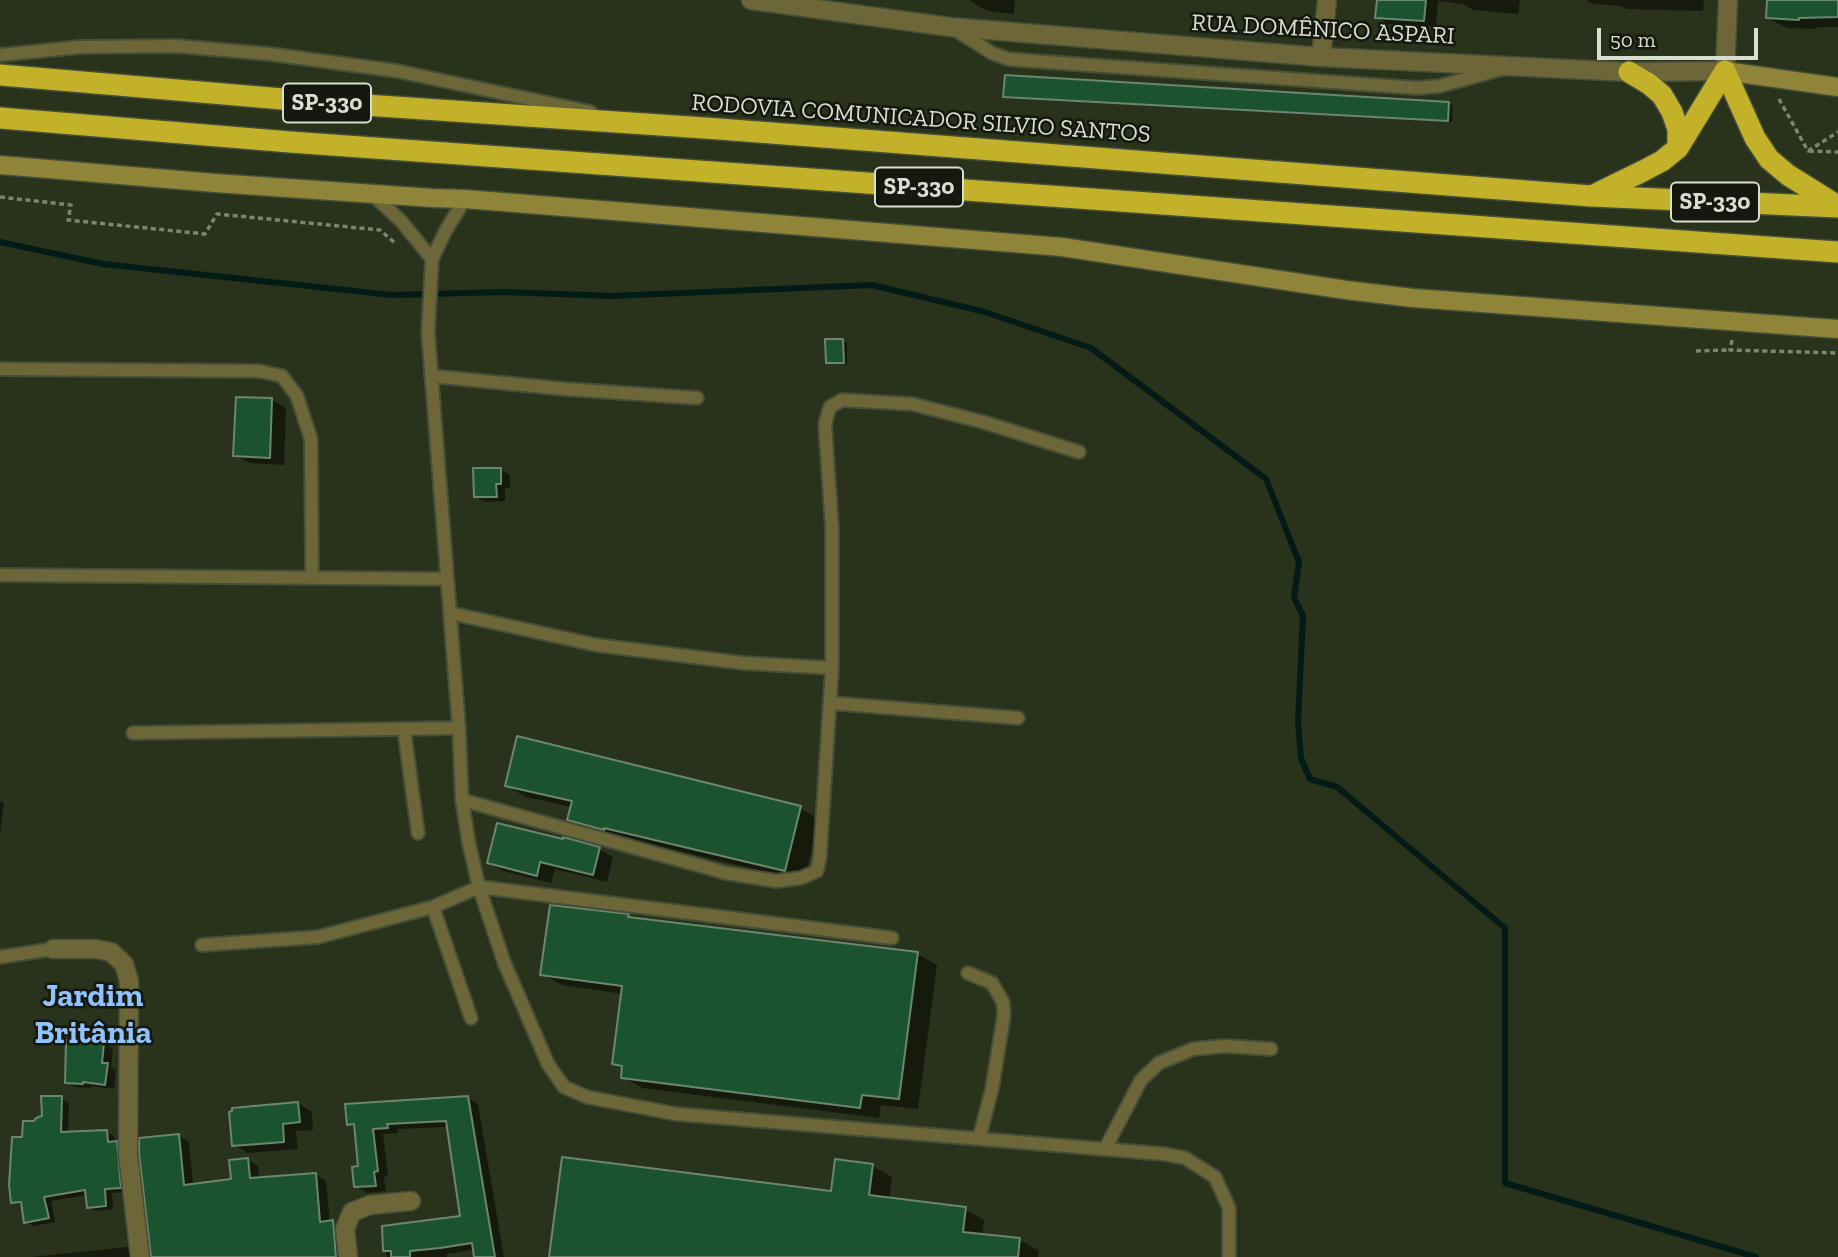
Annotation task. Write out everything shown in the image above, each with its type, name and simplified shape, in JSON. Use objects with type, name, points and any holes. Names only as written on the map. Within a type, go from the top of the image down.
[{"type":"highway","points":[[1591,197],[1662,161],[1678,148],[1726,71]]},
{"type":"highway","points":[[1726,71],[1755,138],[1769,159],[1788,175],[1838,206]]},
{"type":"highway","points":[[1629,72],[1662,95],[1678,128],[1678,148]]},
{"type":"highway","name":"RODOVIA COMUNICADOR SILVIO SANTOS","points":[[0,75],[306,101],[1591,197],[1838,206]]},
{"type":"highway","name":"SP-330","points":[[0,118],[318,144],[1838,252]]},
{"type":"main road","points":[[1726,71],[1838,87]]},
{"type":"main road","points":[[0,165],[372,194],[465,198],[1062,247],[1413,298],[1838,329]]},
{"type":"street","name":"RUA DOMÊNICO ASPARI","points":[[751,0],[950,27],[1321,57],[1629,72],[1726,71]]},
{"type":"street","points":[[1321,57],[1327,0]]},
{"type":"street","points":[[1726,71],[1728,0]]},
{"type":"street","points":[[52,949],[96,948],[111,952],[124,964],[129,981],[128,1154],[140,1257]]},
{"type":"street","points":[[348,1257],[345,1229],[352,1212],[370,1205],[411,1201]]},
{"type":"lane","points":[[950,27],[992,53],[1008,59],[1418,88],[1440,86],[1516,65]]},
{"type":"lane","points":[[0,55],[80,47],[162,46],[270,54],[397,71],[653,125]]},
{"type":"lane","points":[[372,194],[401,221],[432,265]]},
{"type":"lane","points":[[465,198],[446,230],[432,265],[428,332],[459,728],[462,800],[479,887],[504,962],[548,1064],[564,1087],[587,1097],[676,1114],[1164,1154],[1185,1158],[1215,1177],[1229,1208],[1229,1257]]},
{"type":"lane","points":[[1,369],[259,372],[282,376],[298,396],[311,439],[312,578]]},
{"type":"lane","points":[[431,376],[697,398]]},
{"type":"lane","points":[[462,800],[726,873],[776,881],[801,878],[817,871],[832,668],[832,528],[824,424],[830,407],[842,400],[912,404],[983,422],[1079,452]]},
{"type":"lane","points":[[0,575],[447,579]]},
{"type":"lane","points":[[450,613],[596,645],[743,663],[832,668]]},
{"type":"lane","points":[[830,703],[1018,718]]},
{"type":"lane","points":[[134,733],[459,728]]},
{"type":"lane","points":[[404,729],[418,833]]},
{"type":"lane","points":[[202,945],[318,937],[433,907],[479,887],[892,938]]},
{"type":"lane","points":[[433,907],[471,1018]]},
{"type":"lane","points":[[0,957],[52,949]]},
{"type":"lane","points":[[968,973],[992,983],[1003,1002],[1004,1015],[992,1089],[979,1139]]},
{"type":"lane","points":[[1105,1149],[1141,1080],[1159,1063],[1193,1049],[1225,1046],[1271,1048]]},
{"type":"path","points":[[1775,91],[1808,151]]},
{"type":"path","points":[[1808,151],[1837,132]]},
{"type":"path","points":[[1808,151],[1838,152]]},
{"type":"path","points":[[0,197],[71,205],[68,220],[205,234],[217,215],[380,230],[396,243]]},
{"type":"path","points":[[1696,351],[1730,349]]},
{"type":"building","points":[[1377,0],[1426,0],[1424,21],[1375,18]]},
{"type":"building","points":[[1767,0],[1838,0],[1838,17],[1799,20],[1766,18]]},
{"type":"building","points":[[1005,75],[1449,102],[1448,121],[1003,97]]},
{"type":"building","points":[[825,339],[843,339],[844,363],[826,363]]},
{"type":"building","points":[[236,397],[272,398],[270,458],[233,456]]},
{"type":"building","points":[[473,468],[501,468],[501,484],[496,484],[497,497],[474,497]]},
{"type":"building","points":[[517,736],[801,806],[785,871],[567,820],[572,801],[505,786]]},
{"type":"building","points":[[497,823],[600,847],[593,875],[540,862],[537,876],[487,863]]},
{"type":"building","points":[[550,905],[918,952],[899,1099],[862,1095],[860,1108],[621,1078],[622,1066],[612,1064],[622,986],[540,975]]},
{"type":"building","points":[[66,1040],[104,1043],[102,1063],[108,1063],[105,1085],[65,1083]]},
{"type":"building","points":[[41,1096],[62,1096],[61,1132],[107,1130],[108,1142],[117,1141],[121,1188],[105,1189],[106,1206],[87,1208],[85,1190],[44,1197],[49,1218],[24,1223],[21,1202],[11,1203],[9,1185],[12,1137],[22,1137],[23,1121],[34,1121],[42,1116]]},
{"type":"building","points":[[468,1096],[495,1257],[474,1257],[472,1243],[410,1251],[410,1257],[391,1257],[391,1251],[383,1251],[382,1226],[460,1216],[446,1121],[387,1124],[388,1128],[373,1129],[378,1171],[374,1172],[376,1186],[354,1187],[352,1167],[358,1166],[354,1124],[347,1125],[345,1104]]},
{"type":"building","points":[[298,1102],[300,1122],[283,1124],[284,1142],[232,1146],[229,1112],[232,1108]]},
{"type":"building","points":[[179,1134],[184,1185],[231,1179],[229,1160],[248,1158],[250,1178],[316,1173],[320,1222],[333,1220],[336,1257],[151,1257],[139,1138]]},
{"type":"building","points":[[562,1157],[831,1191],[835,1159],[873,1164],[869,1195],[966,1207],[963,1232],[1020,1238],[1018,1257],[549,1257]]},
{"type":"waterway","points":[[0,242],[103,264],[392,295],[504,292],[611,296],[872,285],[985,312],[1091,348],[1266,479],[1299,562],[1294,597],[1303,616],[1298,722],[1301,758],[1310,779],[1337,787],[1505,928],[1505,1183],[1756,1257]]},
{"type":"district","name":"Jardim Britânia","points":[[93,1016]]}]
